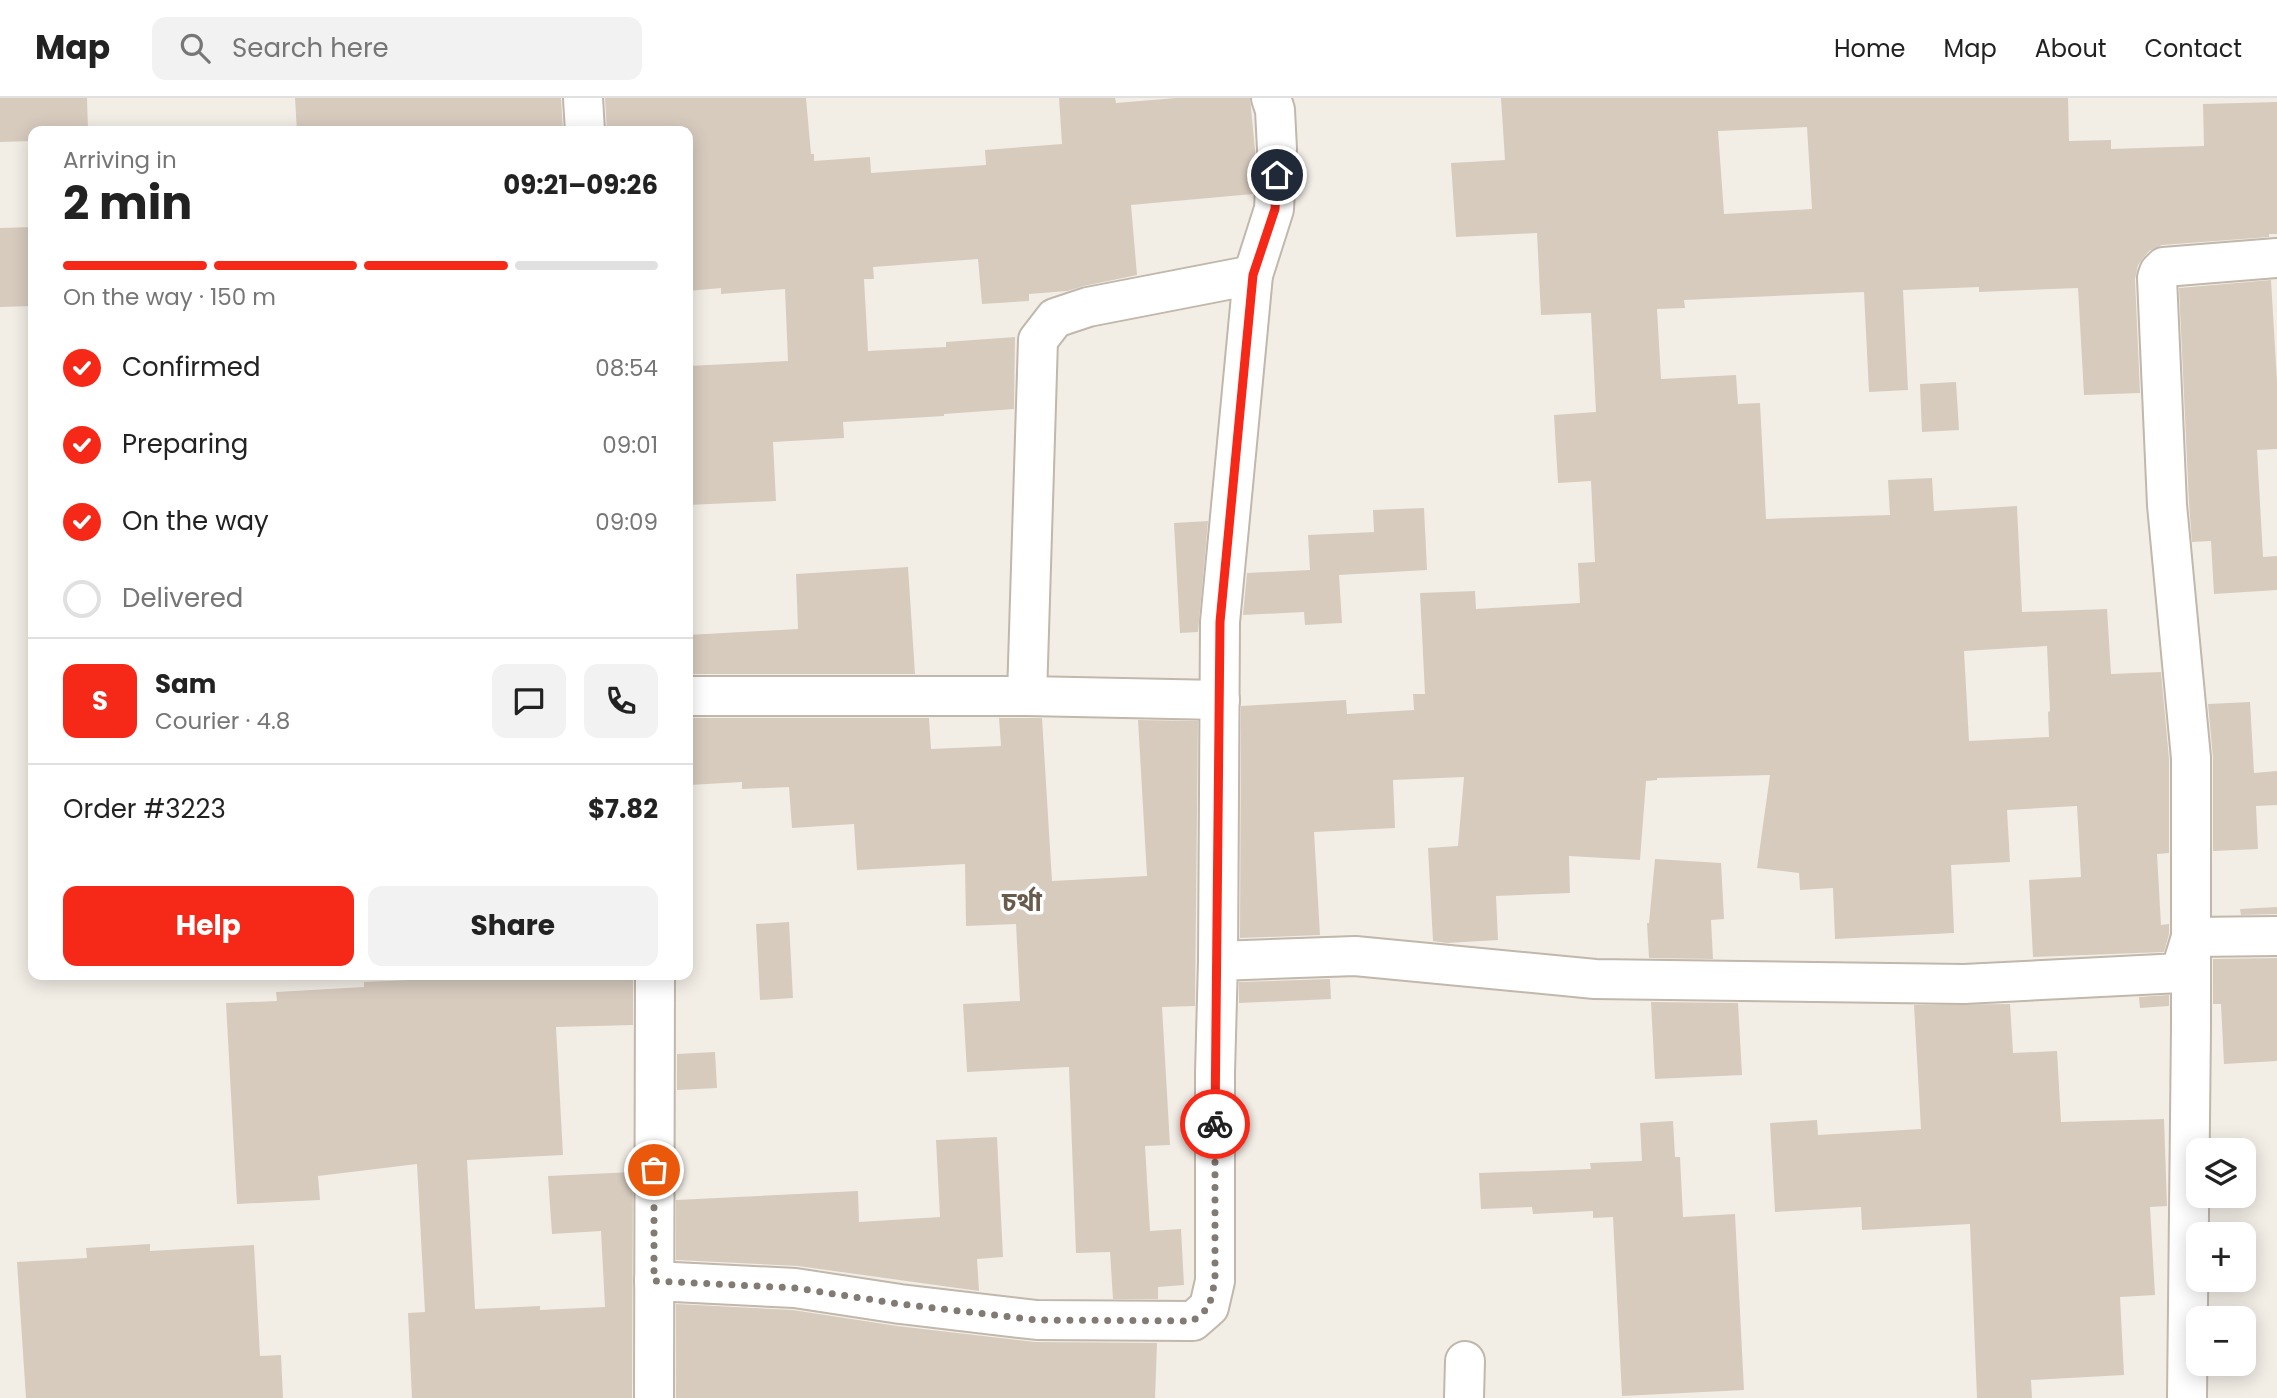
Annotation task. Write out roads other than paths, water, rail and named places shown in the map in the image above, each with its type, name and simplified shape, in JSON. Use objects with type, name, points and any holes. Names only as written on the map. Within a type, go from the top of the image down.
[{"type":"street","points":[[583,98],[585,126]]},
{"type":"street","points":[[654,1281],[795,1288],[1037,1320],[1193,1321],[1209,1307],[1215,1281],[1220,622],[1253,275],[1275,209],[1277,149],[1272,98]]},
{"type":"street","points":[[2187,1398],[2191,758],[2167,505],[2157,278],[2164,267],[2277,258]]},
{"type":"street","points":[[1027,696],[1038,340],[1055,318],[1088,307],[1253,275]]},
{"type":"street","points":[[693,696],[1027,696],[1220,700]]},
{"type":"street","points":[[2191,937],[2277,936]]},
{"type":"street","points":[[1218,961],[1355,956],[1595,979],[1964,984],[2180,974],[2191,937]]},
{"type":"street","points":[[654,1398],[655,980]]},
{"type":"district","name":"চর্থা","points":[[1022,902]]}]
